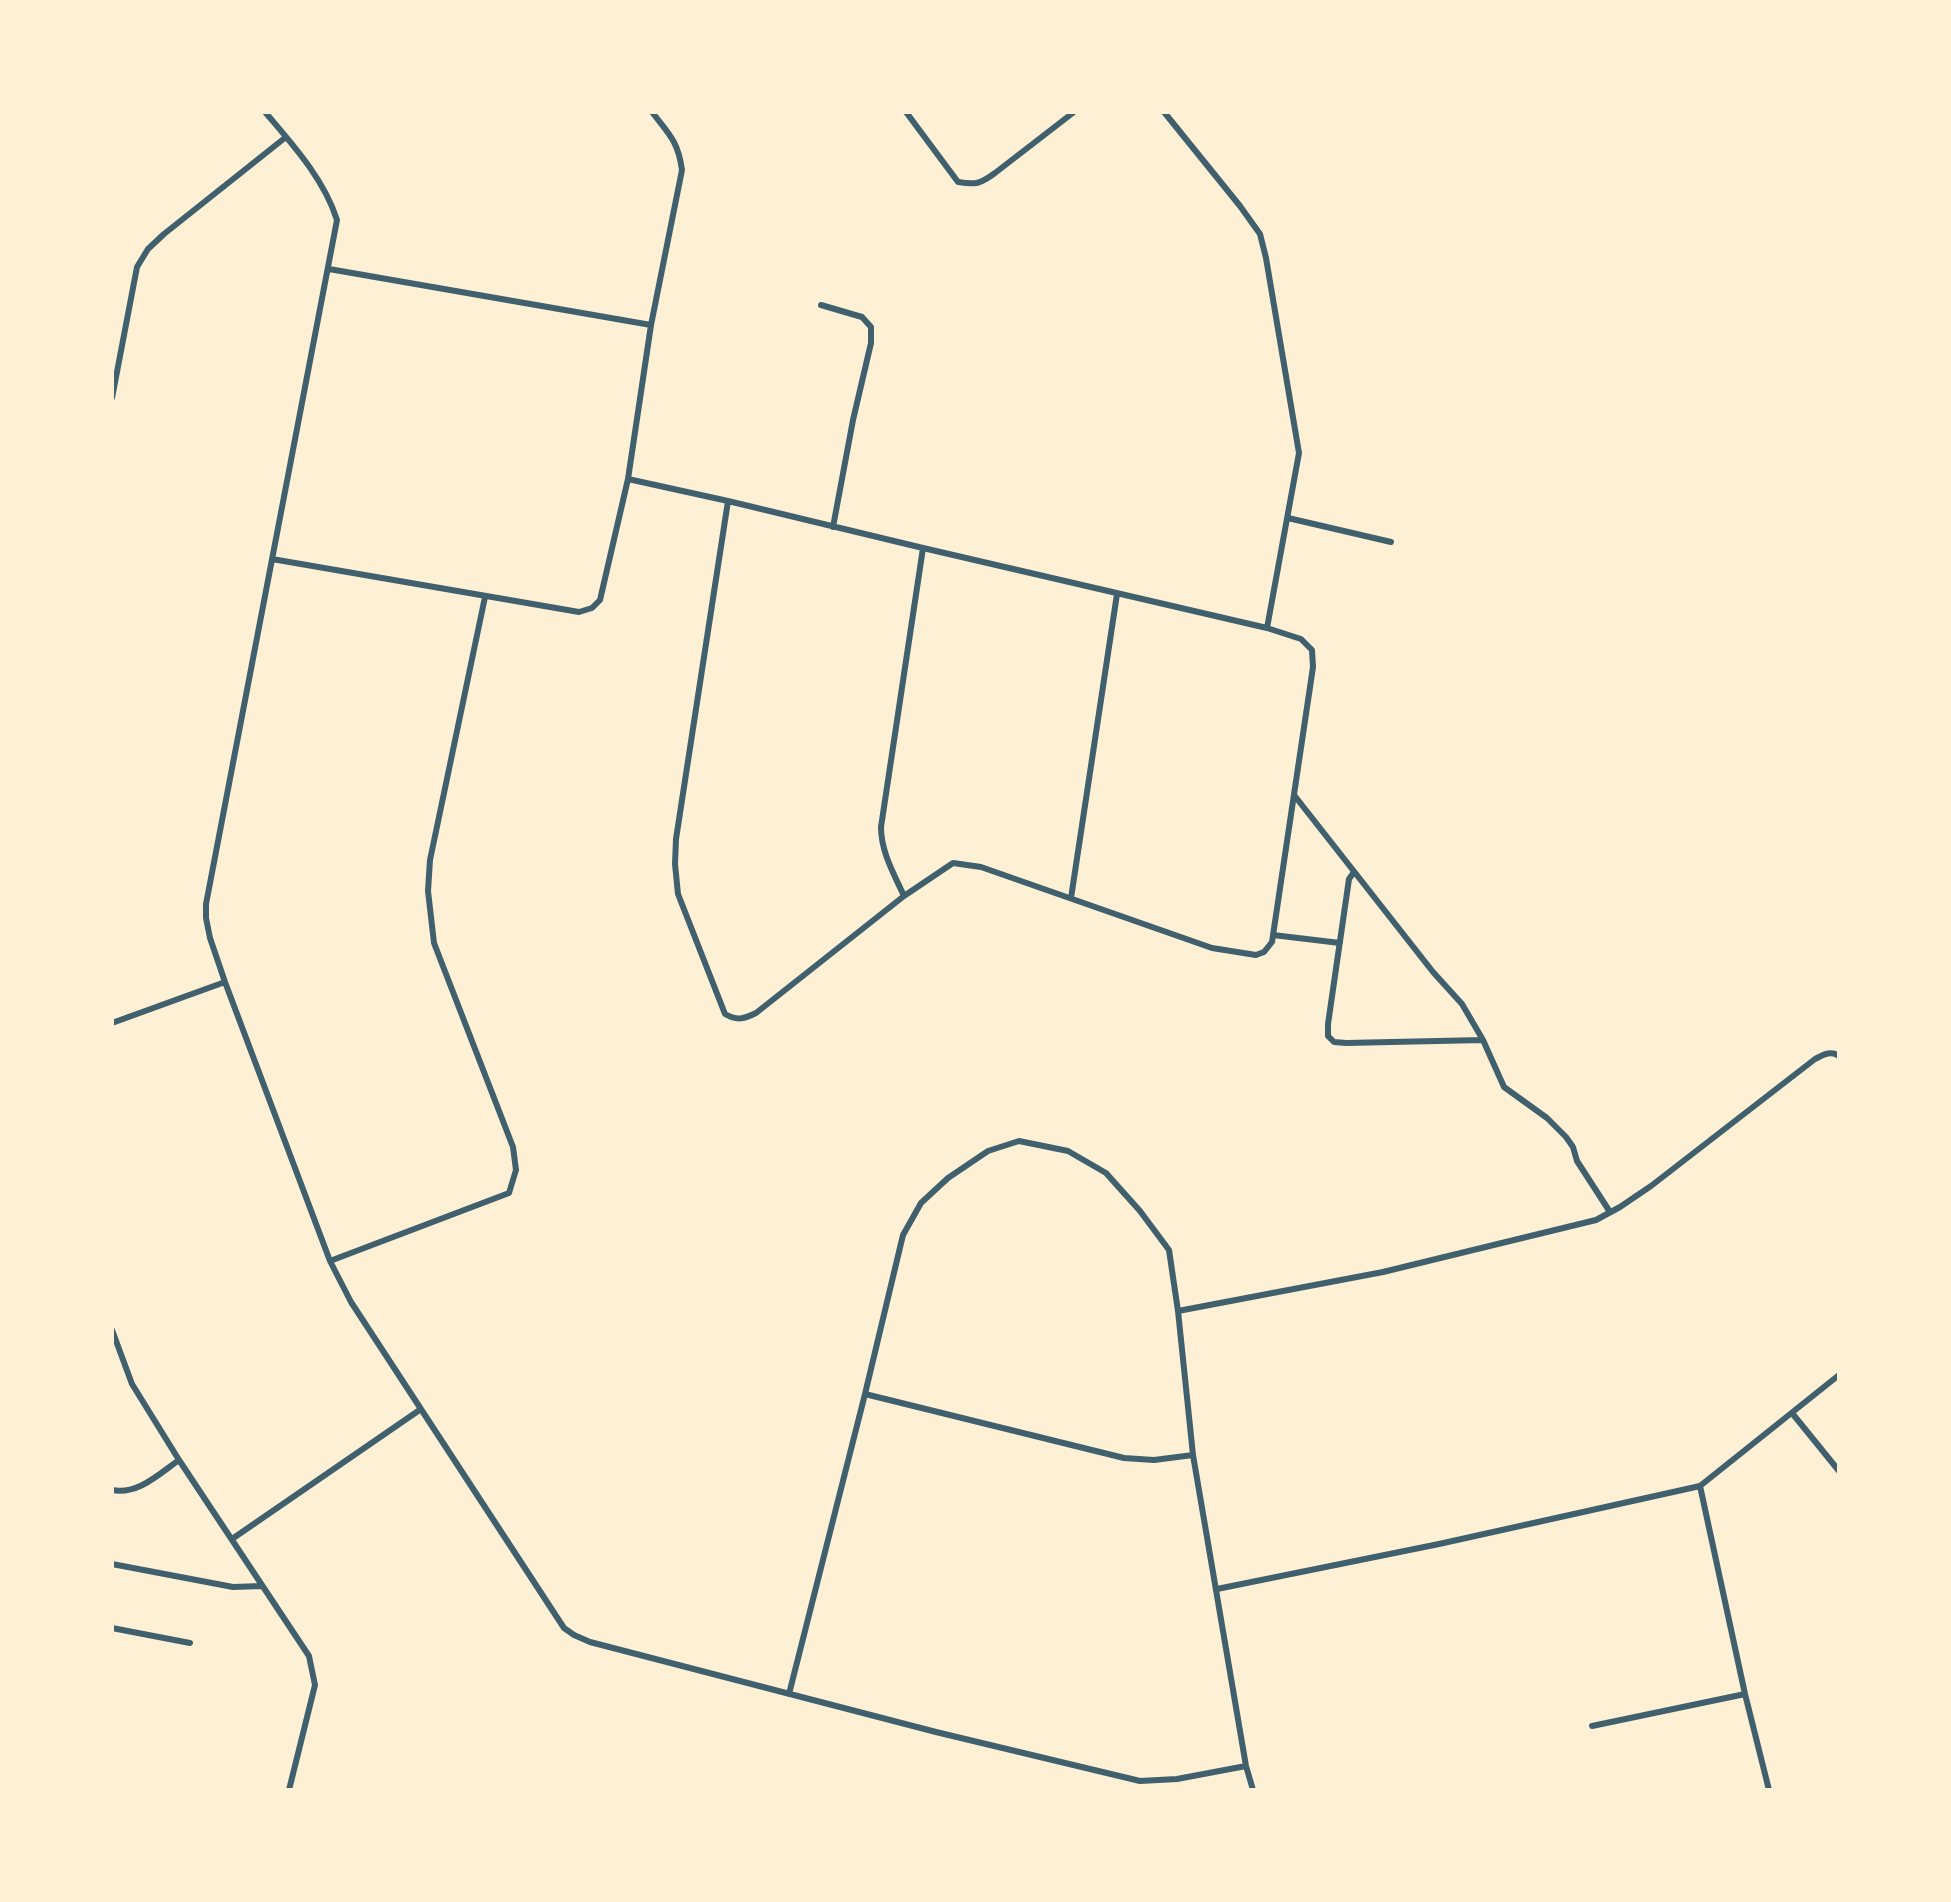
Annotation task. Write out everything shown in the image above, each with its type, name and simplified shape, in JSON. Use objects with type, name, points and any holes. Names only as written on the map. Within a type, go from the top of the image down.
[{"type":"street","points":[[265,112],[322,185],[337,220],[206,904],[206,918],[225,982],[330,1261],[351,1302],[564,1628],[574,1635],[590,1642],[936,1732],[1140,1781],[1177,1779],[1246,1766]]},
{"type":"street","points":[[272,559],[579,612],[592,608],[600,600],[628,479],[651,325],[682,170],[674,140],[652,112]]},
{"type":"street","points":[[906,112],[958,182],[974,185],[995,173],[1074,112]]},
{"type":"street","points":[[1164,112],[1260,234],[1266,258],[1299,453],[1267,628]]},
{"type":"street","points":[[112,398],[137,267],[148,249],[286,137]]},
{"type":"street","points":[[329,269],[651,325]]},
{"type":"street","points":[[821,305],[862,317],[871,327],[871,343],[833,527]]},
{"type":"street","points":[[628,479],[728,501],[1267,628],[1301,639],[1312,650],[1313,667],[1272,942],[1264,952],[1256,955],[1212,948],[981,867],[953,863],[904,896],[756,1013],[743,1019],[734,1019],[725,1014],[678,894],[675,864],[676,839],[728,501]]},
{"type":"street","points":[[1288,518],[1391,542]]},
{"type":"street","points":[[904,896],[884,853],[881,827],[923,548]]},
{"type":"street","points":[[1071,898],[1117,594]]},
{"type":"street","points":[[330,1261],[509,1193],[516,1170],[513,1147],[434,943],[428,891],[430,860],[485,597]]},
{"type":"street","points":[[1294,795],[1433,972],[1462,1004],[1483,1040],[1504,1087],[1547,1118],[1566,1137],[1577,1161],[1610,1212]]},
{"type":"street","points":[[1354,872],[1349,879],[1328,1036],[1334,1042],[1483,1040]]},
{"type":"street","points":[[1273,935],[1340,943]]},
{"type":"street","points":[[112,1023],[225,982]]},
{"type":"street","points":[[1178,1311],[1383,1272],[1596,1220],[1651,1186],[1815,1059],[1826,1054],[1839,1056]]},
{"type":"street","points":[[789,1694],[903,1235],[921,1203],[948,1178],[988,1151],[1019,1141],[1068,1151],[1106,1173],[1169,1250],[1193,1455],[1246,1766],[1253,1790]]},
{"type":"street","points":[[112,1330],[132,1384],[309,1656],[315,1685],[289,1790]]},
{"type":"street","points":[[1217,1589],[1700,1486],[1839,1375]]},
{"type":"street","points":[[865,1394],[1124,1458],[1154,1460],[1193,1455]]},
{"type":"street","points":[[232,1539],[421,1409]]},
{"type":"street","points":[[1792,1413],[1839,1471]]},
{"type":"street","points":[[112,1490],[134,1490],[179,1460]]},
{"type":"street","points":[[1700,1486],[1769,1790]]},
{"type":"street","points":[[112,1564],[233,1587],[262,1586]]},
{"type":"street","points":[[112,1628],[190,1643]]},
{"type":"street","points":[[1592,1726],[1745,1694]]}]
